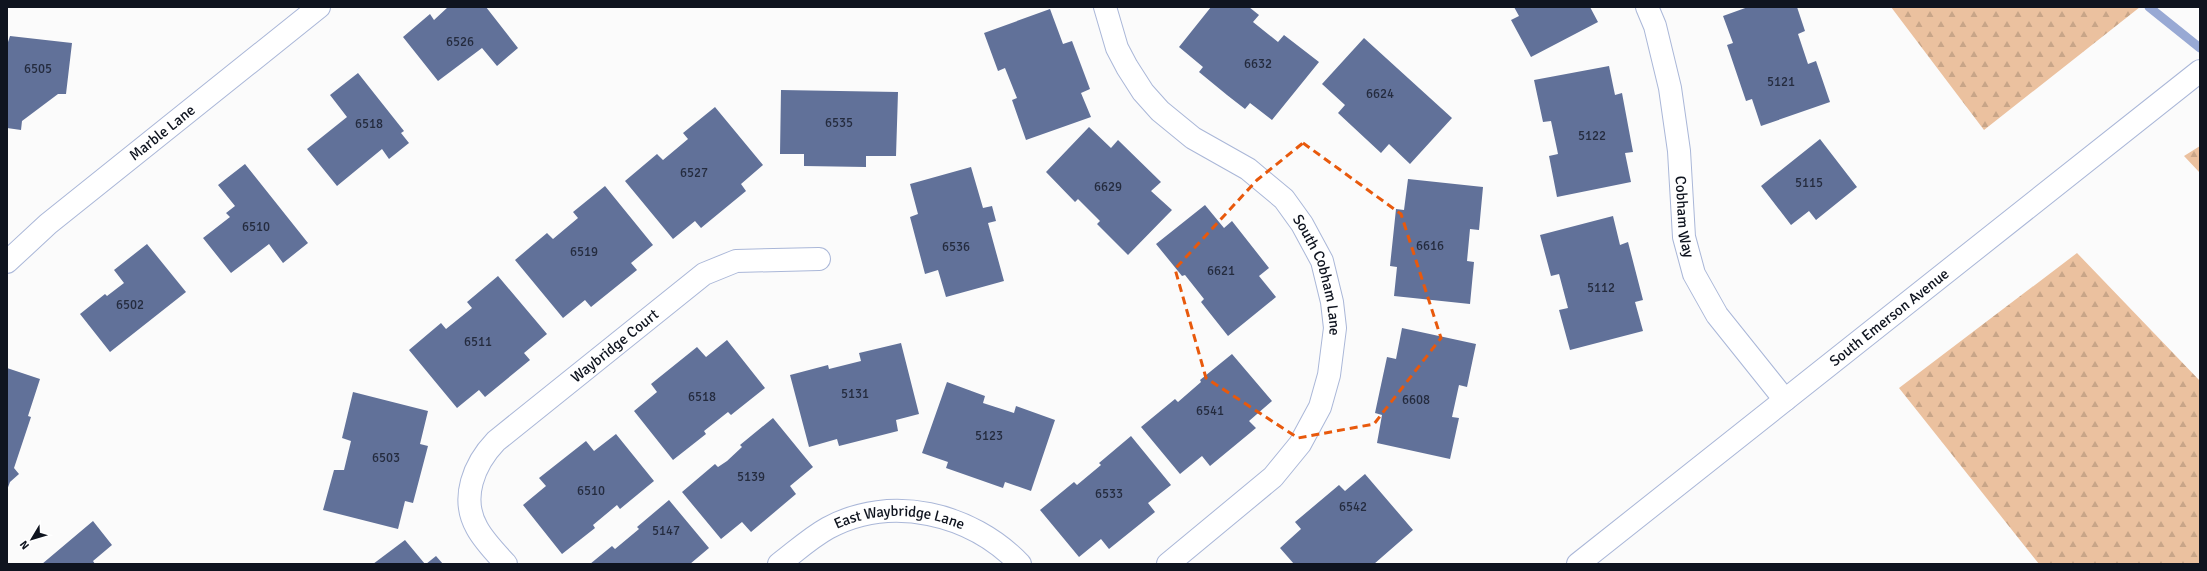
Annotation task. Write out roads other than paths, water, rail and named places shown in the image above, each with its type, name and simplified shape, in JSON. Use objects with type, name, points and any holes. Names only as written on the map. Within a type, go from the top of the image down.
[{"type":"street","name":"Marble Lane","points":[[7,262],[48,224],[319,7]]},
{"type":"street","name":"South Cobham Lane","points":[[1105,7],[1117,48],[1143,92],[1179,128],[1193,138],[1248,169],[1284,200],[1302,224],[1322,261],[1332,302],[1335,328],[1330,375],[1320,407],[1300,444],[1284,465],[1260,488],[1168,564]]},
{"type":"street","name":"Cobham Way","points":[[1647,7],[1654,26],[1670,88],[1679,151],[1684,237],[1694,274],[1717,315],[1785,400]]},
{"type":"street","name":"South Emerson Avenue","points":[[1578,564],[2200,71]]},
{"type":"street","name":"Waybridge Court","points":[[506,564],[477,528],[472,513],[470,495],[476,469],[486,452],[502,436],[704,274],[736,261],[819,259]]},
{"type":"street","name":"East Waybridge Lane","points":[[779,564],[816,536],[844,521],[865,514],[903,510],[928,513],[964,525],[1005,549],[1020,564]]},
{"type":"waterway","points":[[2149,7],[2200,48]]}]
